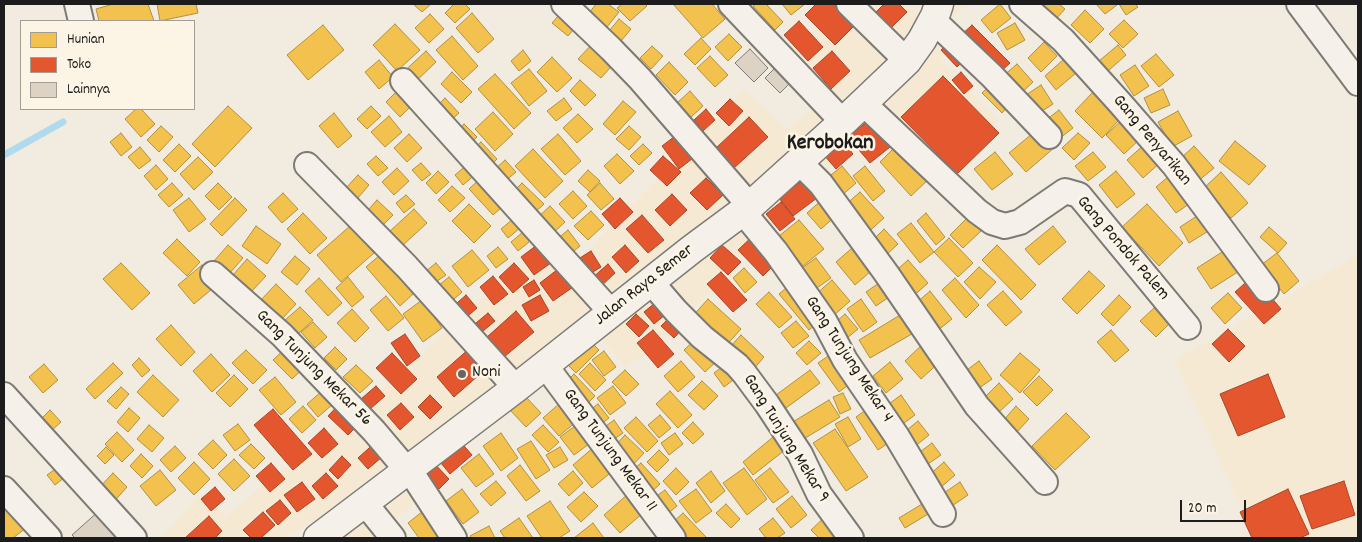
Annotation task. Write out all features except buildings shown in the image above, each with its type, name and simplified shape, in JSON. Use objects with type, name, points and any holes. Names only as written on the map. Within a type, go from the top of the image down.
[{"type":"street","points":[[77,4],[81,20]]},
{"type":"street","name":"Gang Tunjung Mekar 4","points":[[564,4],[640,79],[746,209],[824,322],[845,360],[896,435],[943,514]]},
{"type":"street","points":[[731,4],[843,122]]},
{"type":"street","points":[[849,4],[907,60]]},
{"type":"street","name":"Gang Penyarikan","points":[[1022,4],[1063,40],[1174,166],[1266,290]]},
{"type":"street","points":[[1299,4],[1358,83]]},
{"type":"street","points":[[936,12],[992,76],[1049,136]]},
{"type":"street","name":"Jalan Raya Semer","points":[[318,538],[516,388],[692,249],[746,209],[843,122],[907,60],[922,40],[936,12]]},
{"type":"street","points":[[403,81],[612,313]]},
{"type":"street","name":"Gang Pondok Palem","points":[[863,103],[977,211],[992,222],[1005,226],[1020,222],[1065,191],[1079,195],[1188,327]]},
{"type":"street","points":[[799,162],[821,184],[886,273],[977,406],[1045,482]]},
{"type":"street","points":[[307,165],[407,267],[516,388]]},
{"type":"street","name":"Gang Tunjung Mekar 56","points":[[213,274],[282,335],[374,431],[408,469],[454,538]]},
{"type":"street","name":"Gang Tunjung Mekar 9","points":[[651,282],[702,337],[737,365],[744,373],[800,454],[819,494],[851,538]]},
{"type":"street","name":"Gang Tunjung Mekar 11","points":[[545,365],[673,538]]},
{"type":"street","points":[[4,395],[134,538]]},
{"type":"street","points":[[4,489],[49,538]]},
{"type":"street","points":[[364,502],[393,538]]},
{"type":"shaded area","points":[[843,4],[968,4],[950,21],[966,33],[941,60],[999,121],[944,165],[888,106],[651,353],[625,367],[597,334],[443,461],[451,472],[394,520],[387,538],[351,538],[333,513],[288,535],[290,538],[160,538],[202,494],[225,516],[365,404],[551,238],[573,265],[744,90],[786,129],[832,95],[790,50]]},
{"type":"shaded area","points":[[1358,255],[1358,538],[1254,538],[1175,360]]},
{"type":"waterway","points":[[4,155],[63,122]]},
{"type":"place","name":"Noni","points":[[462,374]]},
{"type":"district","name":"Kerobokan","points":[[830,145]]}]
